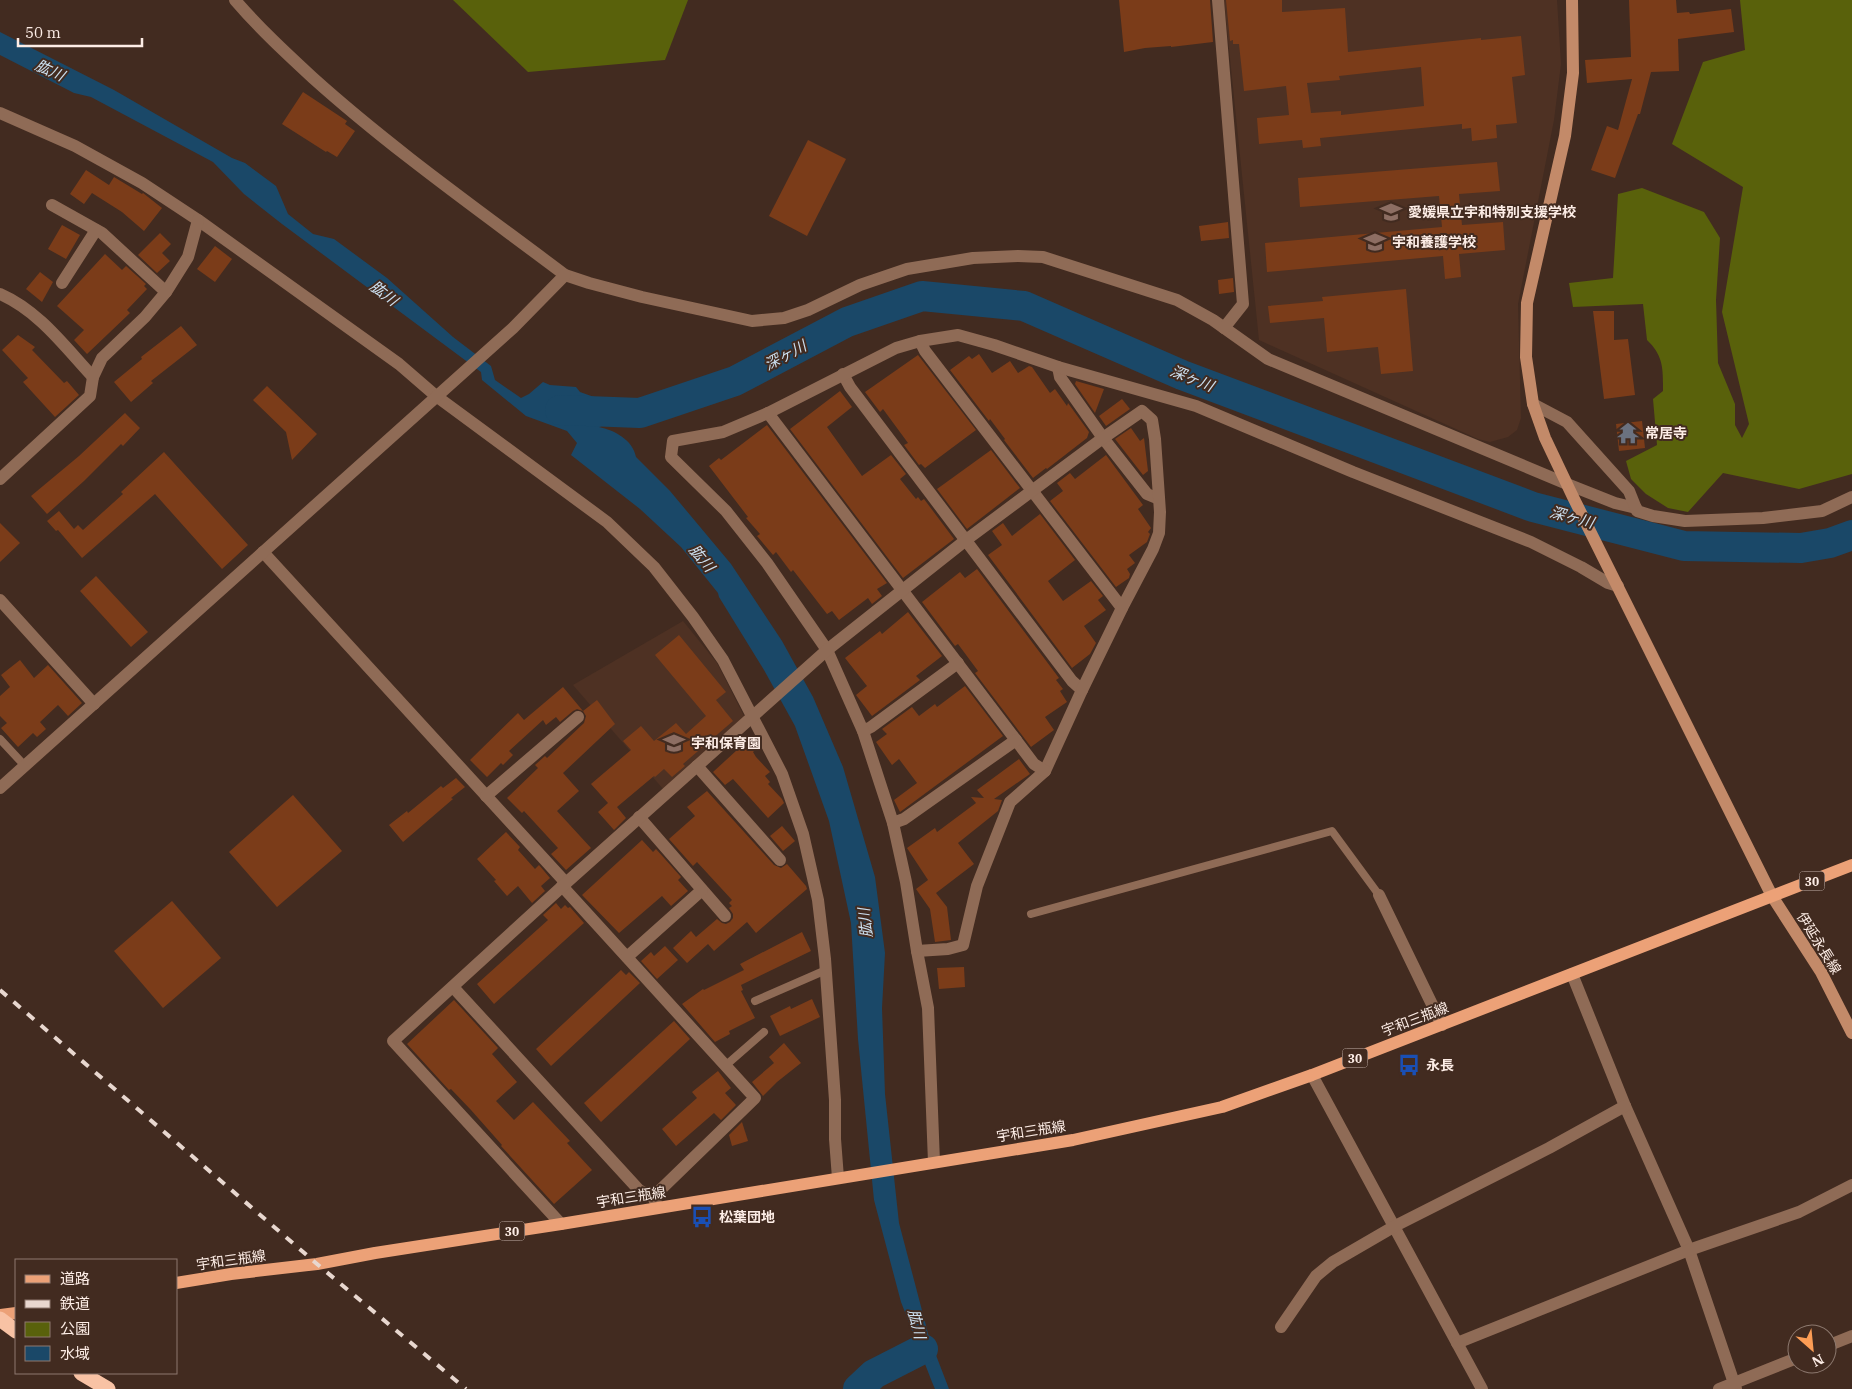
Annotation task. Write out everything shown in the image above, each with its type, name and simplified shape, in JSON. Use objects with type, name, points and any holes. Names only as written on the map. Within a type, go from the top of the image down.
[{"type":"highway","points":[[0,1319],[15,1330]]},
{"type":"highway","points":[[83,1374],[108,1389]]},
{"type":"main road","name":"宇和三瓶線","points":[[178,1284],[231,1274],[317,1264],[375,1252],[561,1224],[655,1202],[843,1177],[1073,1140],[1222,1107],[1312,1075],[1852,865]]},
{"type":"main road","points":[[0,1315],[15,1313]]},
{"type":"street","points":[[235,0],[278,46],[343,105],[408,158],[565,275],[642,297],[752,321],[784,318],[808,310],[860,285],[907,269],[973,258],[1044,257],[1177,300],[1224,328],[1268,359],[1567,484],[1615,503],[1636,508]]},
{"type":"street","points":[[1218,0],[1243,304],[1224,328]]},
{"type":"street","name":"伊延永長線","points":[[1572,0],[1573,73],[1565,136],[1526,303],[1526,357],[1533,404],[1545,438],[1573,497],[1772,896],[1821,972],[1852,1033]]},
{"type":"street","points":[[0,113],[75,146],[142,183],[198,220],[440,393],[607,522],[654,567],[693,617],[723,660],[755,715],[782,774],[804,834],[818,900],[826,970],[835,1100],[834,1138],[843,1177]]},
{"type":"street","points":[[52,204],[102,233],[166,292]]},
{"type":"street","points":[[0,479],[90,396],[93,377],[102,358],[145,317],[166,292],[188,257],[198,220]]},
{"type":"street","points":[[62,283],[96,230]]},
{"type":"street","points":[[0,788],[513,328],[565,275]]},
{"type":"street","points":[[0,294],[36,315],[93,377]]},
{"type":"street","points":[[928,1163],[928,1008],[906,882],[893,823],[862,731],[827,650],[767,562],[726,511],[671,457],[673,440],[723,432],[768,413],[896,348],[920,341],[958,336],[994,345],[1058,367],[1196,406],[1353,472],[1500,528],[1540,546],[1608,583],[1618,586]]},
{"type":"street","points":[[920,341],[925,351],[1122,608]]},
{"type":"street","points":[[1058,367],[1060,377],[1103,438],[1146,494],[1159,499]]},
{"type":"street","points":[[843,374],[850,387],[1072,681],[1082,690]]},
{"type":"street","points":[[917,951],[948,949],[963,945],[977,886],[1010,802],[1045,771],[1082,690],[1153,549],[1159,533],[1155,439],[1152,420],[1142,411],[1133,388]]},
{"type":"street","points":[[1533,404],[1567,422],[1629,490],[1637,511],[1653,516],[1684,521],[1734,519],[1822,511],[1852,497]]},
{"type":"street","points":[[561,1224],[393,1041],[454,988],[564,884],[827,650],[966,540],[1142,411]]},
{"type":"street","points":[[768,413],[1034,764],[1045,771]]},
{"type":"street","points":[[264,552],[486,796],[626,957],[755,1098],[655,1202],[639,1190],[454,988]]},
{"type":"street","points":[[0,600],[94,704]]},
{"type":"street","points":[[862,731],[871,727],[958,663]]},
{"type":"street","points":[[486,796],[578,717]]},
{"type":"street","points":[[893,823],[904,819],[1016,740]]},
{"type":"street","points":[[697,766],[780,860]]},
{"type":"street","points":[[639,817],[725,916]]},
{"type":"street","points":[[626,957],[702,890]]},
{"type":"street","points":[[1380,895],[1442,1025]]},
{"type":"street","points":[[1572,974],[1625,1106],[1689,1250],[1735,1386]]},
{"type":"street","points":[[1312,1075],[1482,1389]]},
{"type":"street","points":[[1281,1327],[1316,1276],[1334,1262],[1395,1226],[1549,1148],[1625,1106]]},
{"type":"street","points":[[1457,1343],[1689,1250],[1799,1212],[1852,1185]]},
{"type":"street","points":[[1837,1342],[1852,1336]]},
{"type":"street","points":[[1719,1389],[1735,1386],[1787,1363]]},
{"type":"lane","points":[[0,739],[25,766]]},
{"type":"lane","points":[[1031,914],[1332,831],[1380,895]]},
{"type":"lane","points":[[755,1002],[826,970]]},
{"type":"lane","points":[[725,1066],[764,1032]]},
{"type":"shaded area","name":"愛媛県立宇和特別支援学校","points":[[1224,0],[1557,0],[1561,64],[1554,120],[1518,304],[1521,418],[1517,430],[1508,437],[1490,442],[1478,439],[1259,340]]},
{"type":"shaded area","points":[[683,621],[717,663],[745,718],[664,790],[573,685]]},
{"type":"green space","points":[[453,0],[688,0],[665,60],[528,72]]},
{"type":"green space","points":[[1740,0],[1852,0],[1852,474],[1799,489],[1723,473],[1688,512],[1668,508],[1646,494],[1631,479],[1626,461],[1657,445],[1653,399],[1663,391],[1660,358],[1647,340],[1643,304],[1573,307],[1569,283],[1613,278],[1618,194],[1642,188],[1704,212],[1720,238],[1716,300],[1718,363],[1735,404],[1735,425],[1742,438],[1749,424],[1722,312],[1743,187],[1672,144],[1703,62],[1745,50]]},
{"type":"water","name":"肱川","points":[[0,32],[114,90],[232,158],[245,163],[276,186],[288,214],[313,234],[334,239],[387,278],[453,337],[491,366],[495,380],[521,398],[543,382],[550,385],[576,387],[580,392],[594,397],[607,424],[599,427],[617,433],[627,441],[636,457],[670,491],[731,564],[782,641],[813,697],[843,767],[875,877],[885,953],[882,1008],[885,1094],[899,1223],[929,1337],[949,1389],[935,1389],[932,1382],[901,1302],[874,1200],[858,1039],[851,923],[829,821],[795,726],[718,593],[681,547],[640,509],[571,455],[577,443],[567,431],[526,416],[482,380],[481,372],[282,224],[244,194],[213,162],[91,97],[74,93],[0,55]]},
{"type":"building","points":[[1119,0],[1210,0],[1213,42],[1145,48],[1124,52]]},
{"type":"building","points":[[1226,0],[1282,0],[1282,12],[1345,8],[1348,52],[1481,38],[1481,40],[1521,36],[1525,75],[1512,77],[1517,123],[1496,125],[1497,138],[1472,141],[1471,128],[1462,129],[1462,124],[1320,138],[1321,146],[1303,148],[1302,140],[1259,144],[1257,118],[1289,115],[1286,86],[1244,91],[1239,44],[1233,44],[1233,40],[1230,41]],"holes":[[[1421,67],[1424,106],[1341,115],[1341,111],[1311,113],[1307,83],[1340,80],[1339,76]]]},
{"type":"building","points":[[1629,0],[1676,0],[1677,13],[1689,12],[1690,14],[1731,9],[1734,32],[1678,39],[1679,71],[1651,72],[1640,114],[1638,114],[1615,178],[1591,170],[1607,126],[1618,130],[1632,79],[1587,83],[1585,60],[1631,57]]},
{"type":"building","points":[[303,92],[347,121],[345,124],[355,131],[337,157],[282,124]]},
{"type":"building","points":[[808,140],[846,159],[807,236],[769,216]]},
{"type":"building","points":[[1497,162],[1500,191],[1459,194],[1462,225],[1503,222],[1505,250],[1459,254],[1461,277],[1445,279],[1443,256],[1267,272],[1265,243],[1442,227],[1439,196],[1300,207],[1298,178]]},
{"type":"building","points":[[86,170],[109,185],[114,177],[143,193],[162,208],[144,231],[122,212],[92,193],[84,204],[70,194]]},
{"type":"building","points":[[1228,222],[1229,238],[1201,241],[1199,226]]},
{"type":"building","points":[[62,225],[80,235],[66,259],[48,249]]},
{"type":"building","points":[[160,233],[171,244],[162,253],[170,261],[157,273],[138,255]]},
{"type":"building","points":[[215,246],[232,259],[215,282],[197,269]]},
{"type":"building","points":[[105,254],[122,270],[126,266],[146,284],[144,286],[147,289],[127,310],[130,313],[87,354],[74,340],[84,330],[57,306]]},
{"type":"building","points":[[40,272],[53,282],[42,302],[26,289]]},
{"type":"building","points":[[1233,278],[1234,292],[1219,294],[1218,280]]},
{"type":"building","points":[[1406,289],[1413,371],[1381,374],[1378,347],[1327,352],[1324,318],[1270,323],[1268,306],[1323,301],[1322,297]]},
{"type":"building","points":[[1593,311],[1614,311],[1614,340],[1628,339],[1635,395],[1604,399]]},
{"type":"building","points":[[181,326],[197,345],[151,381],[153,383],[131,402],[114,382],[142,359],[141,357]]},
{"type":"building","points":[[18,335],[35,347],[32,350],[64,383],[67,381],[79,395],[55,417],[23,382],[28,378],[2,350]]},
{"type":"building","points":[[979,354],[992,373],[1010,361],[1018,373],[1029,366],[1032,367],[1050,393],[1055,389],[1067,406],[1068,403],[1089,432],[1087,438],[1033,478],[990,419],[989,421],[950,370],[969,356],[972,359]]},
{"type":"building","points":[[918,355],[976,430],[925,468],[921,464],[919,465],[904,445],[908,443],[883,409],[880,412],[865,392]]},
{"type":"building","points":[[1076,381],[1104,389],[1095,413],[1075,384]]},
{"type":"building","points":[[267,386],[317,434],[292,460],[286,432],[253,400]]},
{"type":"building","points":[[840,391],[852,407],[827,427],[862,476],[891,455],[906,474],[900,479],[916,499],[918,497],[921,501],[924,499],[954,539],[903,578],[790,429]]},
{"type":"building","points":[[1122,399],[1130,409],[1106,426],[1099,416]]},
{"type":"building","points":[[125,413],[140,428],[123,446],[121,444],[47,514],[31,496],[79,456]]},
{"type":"building","points":[[1642,421],[1645,448],[1619,451],[1616,424]]},
{"type":"building","points":[[767,425],[887,583],[877,589],[882,596],[872,604],[868,598],[839,620],[832,611],[827,614],[793,570],[791,572],[776,552],[773,555],[757,536],[760,534],[746,518],[748,517],[709,466],[719,458],[721,460]]},
{"type":"building","points":[[1131,428],[1140,441],[1144,438],[1148,471],[1143,475],[1115,439]]},
{"type":"building","points":[[991,450],[1020,488],[967,529],[937,489]]},
{"type":"building","points":[[164,452],[248,545],[222,569],[155,494],[82,558],[58,530],[56,531],[47,521],[59,511],[74,529],[78,525],[83,530],[123,494],[121,492]]},
{"type":"building","points":[[1106,455],[1143,505],[1138,509],[1151,528],[1148,532],[1150,534],[1147,542],[1129,555],[1135,563],[1127,569],[1130,574],[1129,578],[1116,587],[1050,501],[1063,491],[1057,483],[1070,473],[1075,479]]},
{"type":"building","points":[[1040,514],[1075,560],[1048,581],[1063,601],[1091,581],[1103,596],[1098,600],[1106,610],[1084,626],[1096,643],[1090,654],[1072,668],[988,555],[1002,545],[992,531],[1003,523],[1012,536]]},
{"type":"building","points":[[0,523],[20,543],[0,562]]},
{"type":"building","points":[[977,569],[1059,678],[1056,680],[1063,689],[1060,691],[1067,702],[1045,717],[1054,730],[1031,747],[975,673],[978,671],[958,644],[955,646],[922,602],[960,572],[965,578]]},
{"type":"building","points":[[96,576],[148,632],[131,647],[80,591]]},
{"type":"building","points":[[908,612],[942,656],[916,676],[920,680],[872,716],[856,695],[867,686],[845,658],[880,631],[882,634]]},
{"type":"building","points":[[679,635],[726,692],[716,700],[733,721],[683,764],[685,766],[672,777],[664,769],[617,807],[626,818],[614,830],[598,812],[608,803],[591,784],[631,750],[623,741],[641,726],[654,741],[676,723],[686,734],[706,716],[655,655]]},
{"type":"building","points":[[20,660],[34,678],[48,665],[82,703],[68,716],[58,705],[40,722],[46,729],[37,737],[33,733],[18,747],[1,728],[7,723],[0,716],[0,696],[10,687],[1,675]]},
{"type":"building","points":[[965,686],[1003,736],[900,812],[894,800],[917,783],[899,759],[892,765],[876,742],[887,734],[882,729],[912,707],[919,716],[935,704],[937,707]]},
{"type":"building","points":[[563,687],[583,711],[577,709],[560,722],[556,717],[546,725],[543,720],[509,751],[513,755],[503,765],[501,763],[487,777],[470,760],[518,713],[524,720]]},
{"type":"building","points":[[597,700],[615,724],[563,773],[579,791],[557,811],[591,848],[566,870],[551,854],[558,848],[524,811],[522,813],[507,798],[538,768],[535,765],[545,756],[547,758],[584,723],[586,716],[583,711]]},
{"type":"building","points":[[749,739],[757,748],[753,752],[756,757],[770,772],[765,776],[770,782],[768,784],[784,803],[768,818],[733,779],[725,785],[713,772]]},
{"type":"building","points":[[1019,759],[1030,774],[994,799],[1002,800],[998,811],[958,843],[974,864],[936,893],[947,907],[951,940],[935,942],[930,909],[916,889],[928,880],[907,848],[935,828],[937,832],[976,803],[971,797],[984,798],[977,790]]},
{"type":"building","points":[[456,778],[465,787],[403,842],[389,825],[407,811],[408,813],[441,786],[443,788]]},
{"type":"building","points":[[707,791],[774,865],[781,868],[787,864],[807,889],[756,933],[747,922],[714,951],[708,944],[687,963],[673,948],[691,931],[696,937],[717,919],[726,924],[733,918],[729,908],[732,906],[729,903],[732,900],[697,862],[693,866],[669,839],[695,816],[687,807]]},
{"type":"building","points":[[293,795],[342,851],[277,907],[229,852]]},
{"type":"building","points":[[782,826],[795,841],[783,851],[770,836]]},
{"type":"building","points":[[506,832],[520,847],[518,850],[535,869],[539,865],[550,878],[541,886],[545,891],[532,903],[518,886],[507,896],[494,881],[496,880],[477,859]]},
{"type":"building","points":[[642,840],[653,852],[656,849],[681,877],[678,880],[688,891],[671,906],[662,896],[619,933],[582,895]]},
{"type":"building","points":[[172,901],[221,958],[163,1008],[114,951]]},
{"type":"building","points":[[556,903],[561,909],[565,905],[568,908],[570,907],[584,923],[494,1004],[477,984],[548,920],[543,915]]},
{"type":"building","points":[[802,932],[811,951],[741,985],[743,990],[741,991],[755,1018],[729,1031],[730,1034],[715,1042],[682,1004],[703,989],[744,970],[740,964]]},
{"type":"building","points":[[665,946],[678,960],[657,979],[641,961],[651,952],[654,956]]},
{"type":"building","points":[[964,967],[965,987],[939,989],[937,968]]},
{"type":"building","points":[[621,970],[626,975],[629,972],[640,983],[551,1066],[536,1049]]},
{"type":"building","points":[[812,999],[820,1017],[780,1036],[770,1016],[790,1006],[791,1009]]},
{"type":"building","points":[[454,1000],[498,1048],[492,1054],[517,1082],[496,1101],[514,1120],[533,1102],[570,1141],[567,1143],[592,1170],[554,1204],[471,1110],[451,1089],[449,1090],[407,1044]]},
{"type":"building","points":[[674,1021],[690,1039],[601,1122],[584,1103]]},
{"type":"building","points":[[784,1043],[801,1063],[763,1096],[752,1082],[774,1063],[769,1057]]},
{"type":"building","points":[[718,1071],[731,1088],[725,1093],[736,1105],[721,1120],[714,1113],[676,1146],[662,1129],[697,1098],[692,1092]]},
{"type":"building","points":[[742,1122],[748,1141],[732,1146],[729,1135]]},
{"type":"waterway","name":"深ヶ川","points":[[560,410],[640,413],[735,381],[847,322],[922,296],[1024,306],[1182,375],[1533,507],[1684,546],[1801,548],[1830,543],[1852,535]]},
{"type":"waterway","points":[[858,1389],[874,1374],[923,1349]]},
{"type":"railway","points":[[0,990],[317,1264],[466,1389]]},
{"type":"place","name":"愛媛県立宇和特別支援学校","points":[[1391,212]]},
{"type":"place","name":"宇和養護学校","points":[[1375,242]]},
{"type":"place","name":"常居寺","points":[[1628,433]]},
{"type":"place","name":"宇和保育園","points":[[674,743]]},
{"type":"place","name":"永長","points":[[1409,1065]]},
{"type":"place","name":"松葉団地","points":[[702,1217]]}]
